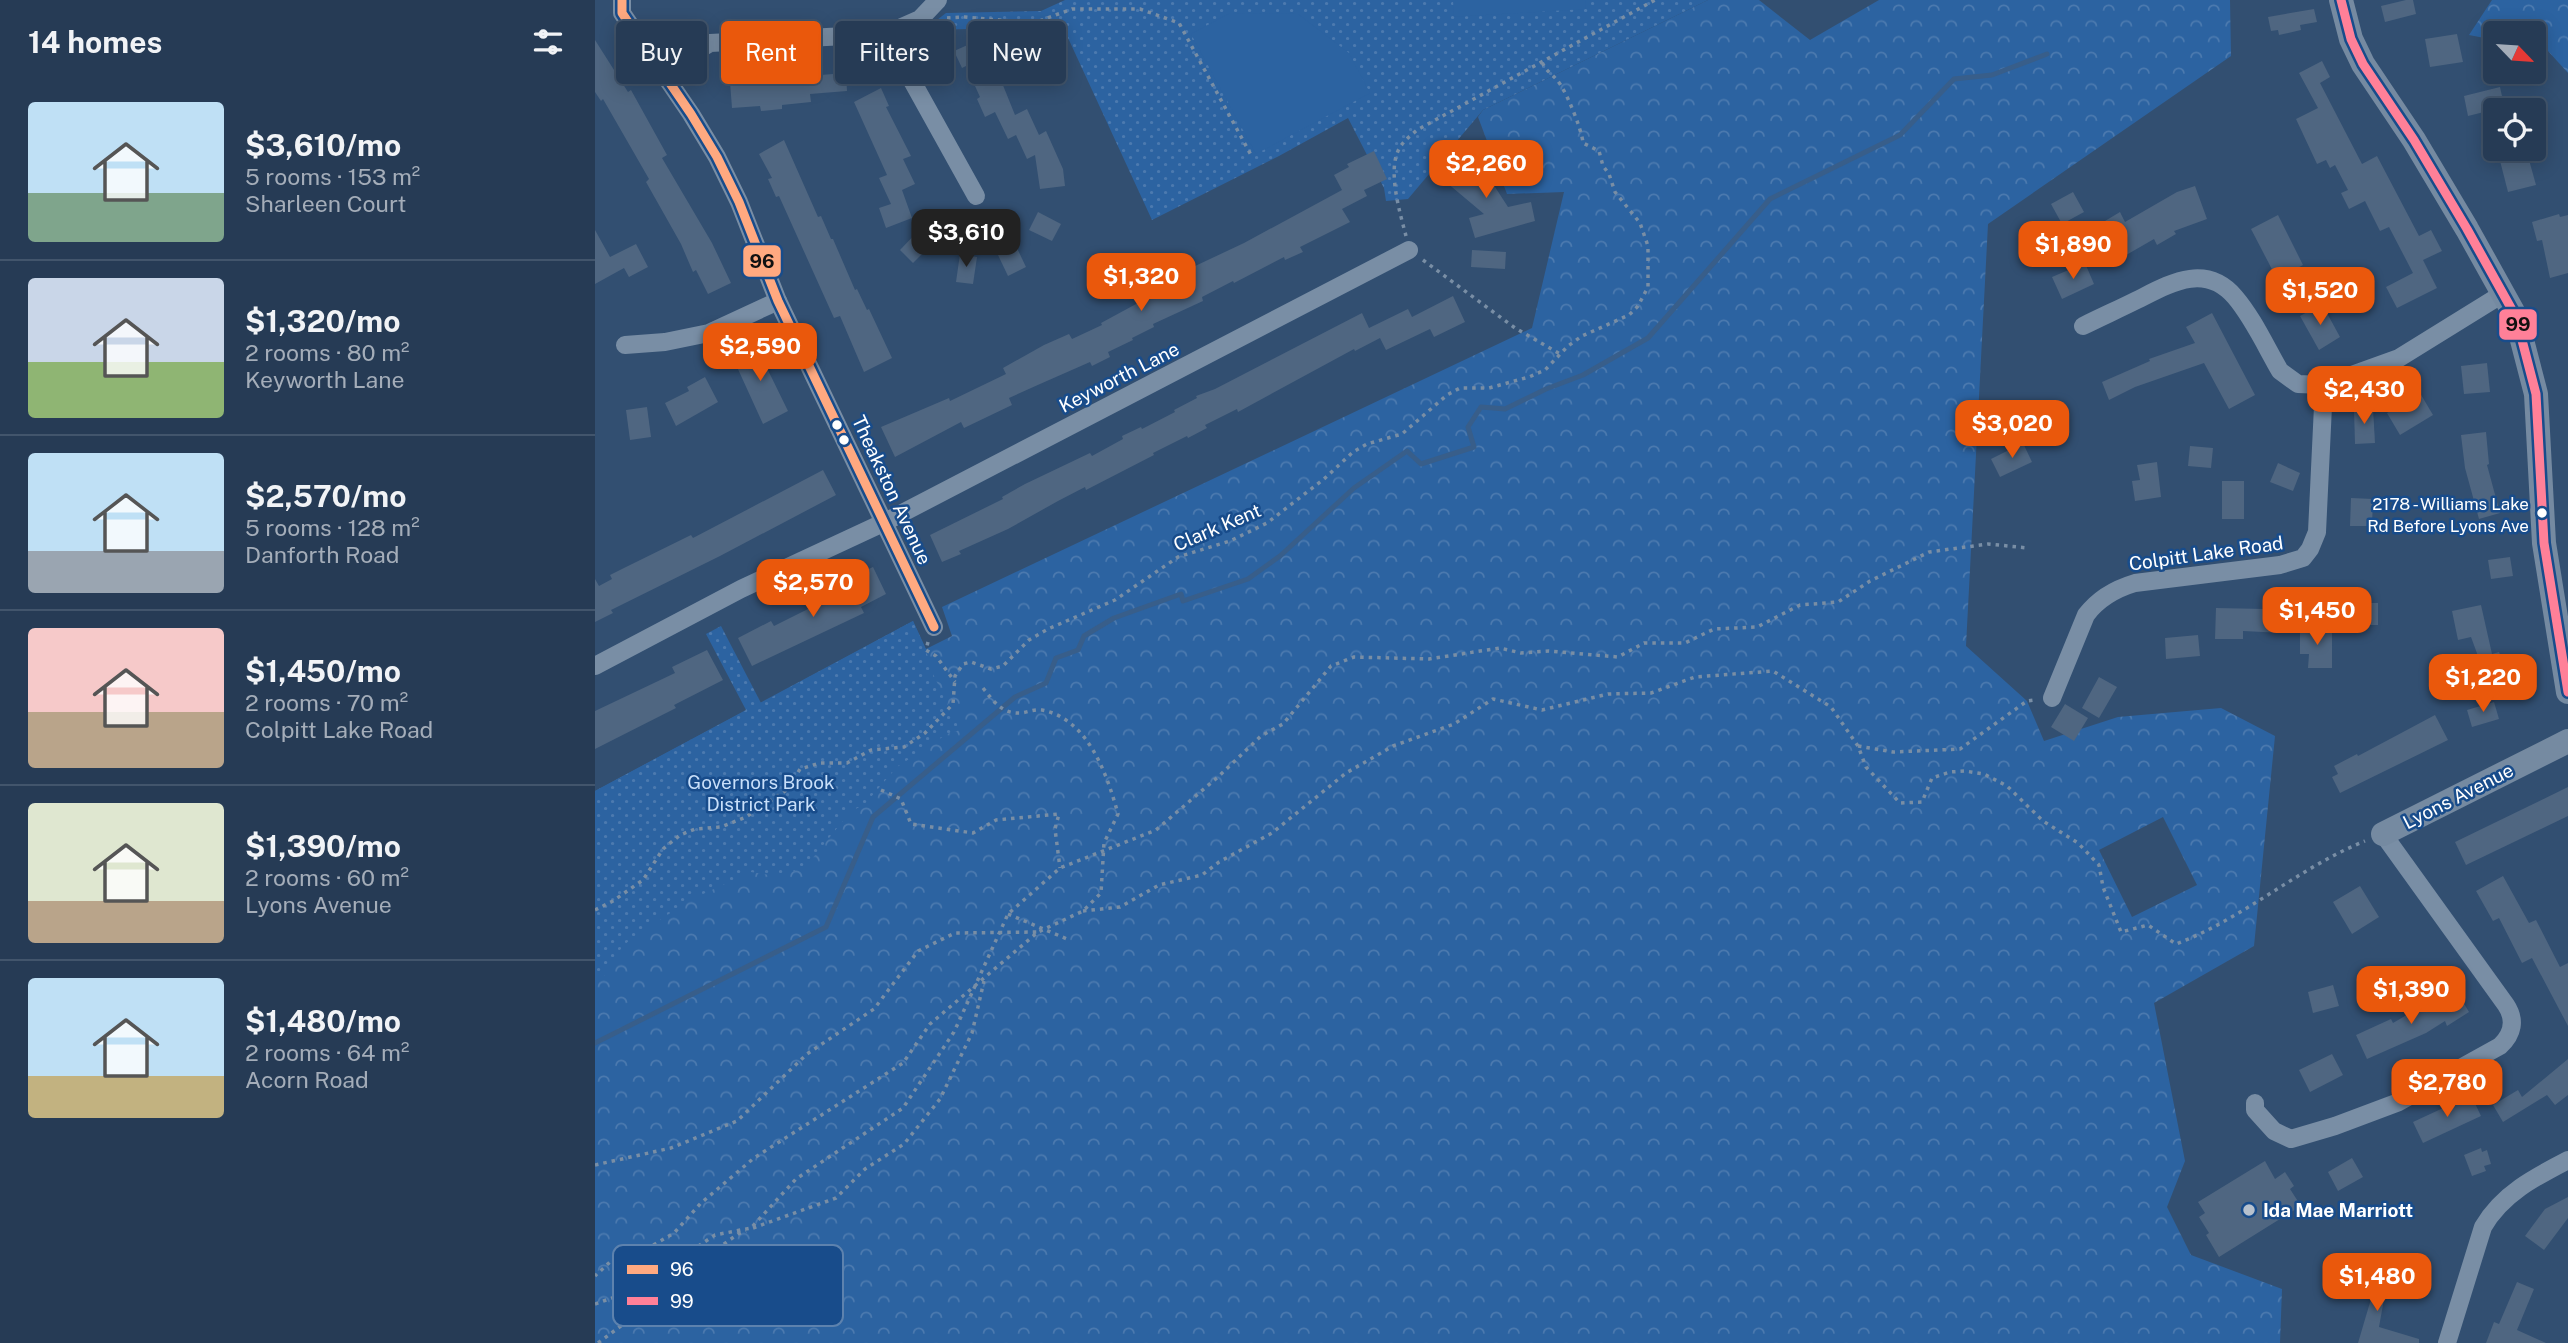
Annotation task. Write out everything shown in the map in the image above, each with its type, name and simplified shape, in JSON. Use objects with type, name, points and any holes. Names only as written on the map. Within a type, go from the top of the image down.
[{"type":"main road","points":[[2341,0],[2351,40],[2363,64],[2414,140],[2516,317],[2536,394],[2544,543],[2568,692]]},
{"type":"main road","name":"Lyons Avenue","points":[[2383,834],[2568,741]]},
{"type":"street","name":"Theakston Avenue","points":[[622,0],[622,13],[627,21]]},
{"type":"street","points":[[917,21],[938,0]]},
{"type":"street","points":[[707,45],[835,37]]},
{"type":"street","name":"Theakston Avenue","points":[[670,84],[717,157],[739,202],[778,301],[934,627]]},
{"type":"street","points":[[914,84],[976,196]]},
{"type":"street","name":"Keyworth Lane","points":[[595,666],[741,589],[885,522],[1409,250]]},
{"type":"street","points":[[2083,326],[2176,281],[2193,278],[2210,281],[2225,288],[2237,299],[2280,371],[2304,386],[2324,385],[2399,358],[2504,293]]},
{"type":"street","points":[[625,345],[665,342],[709,333],[778,301]]},
{"type":"street","name":"Colpitt Lake Road","points":[[2052,698],[2086,615],[2093,606],[2112,592],[2135,583],[2280,565],[2307,555],[2317,532],[2324,385]]},
{"type":"street","name":"Lyons Avenue","points":[[2255,1103],[2255,1110],[2274,1131],[2291,1139],[2399,1102],[2500,1046],[2510,1035],[2512,1018],[2506,1004],[2383,834]]},
{"type":"street","points":[[2447,1343],[2483,1227],[2493,1211],[2532,1178],[2568,1160]]},
{"type":"path","points":[[1560,354],[1515,328],[1409,250],[1397,199],[1397,152],[1405,140],[1417,130],[1655,0]]},
{"type":"path","points":[[920,19],[965,17],[1034,23],[1072,9],[1140,9],[1179,23],[1251,155]]},
{"type":"path","name":"Clark Kent","points":[[595,910],[643,880],[663,849],[680,835],[695,829],[721,827],[746,817],[788,789],[800,769],[820,763],[847,763],[871,750],[893,749],[913,742],[953,704],[955,676],[963,664],[971,662],[981,667],[1003,666],[1029,640],[1115,600],[1178,557],[1230,541],[1267,523],[1353,453],[1367,444],[1402,434],[1447,395],[1460,388],[1489,388],[1545,370],[1582,336],[1629,315],[1638,306],[1648,287],[1648,246],[1645,233],[1615,192],[1599,150],[1583,144],[1578,118],[1571,111],[1559,81],[1546,71],[1542,62]]},
{"type":"path","points":[[700,1245],[715,1235],[751,1228],[796,1179],[903,1108],[954,1032],[1008,914],[1060,868],[1156,830],[1261,736],[1283,724],[1331,666],[1354,657],[1429,659],[1500,648],[1521,653],[1549,651],[1618,657],[1644,643],[1685,643],[1714,629],[1757,627],[1800,605],[1838,602],[1870,581],[1929,552],[1987,544],[2028,548]]},
{"type":"path","points":[[934,627],[926,650],[936,656],[956,684]]},
{"type":"path","points":[[653,1245],[674,1233],[701,1203],[754,1158],[903,1063],[930,1024],[1038,932],[1083,911],[1120,907],[1159,885],[1202,875],[1219,862],[1272,833],[1356,766],[1393,746],[1454,724],[1493,699],[1542,710],[1608,694],[1651,693],[1695,677],[1773,671],[1831,707],[1858,746],[1866,767],[1900,803],[1922,802],[1932,778],[1950,772],[1984,774],[2007,786],[2043,821],[2078,844],[2099,865],[2103,887],[2121,932],[2148,925],[2176,944],[2202,934],[2334,855],[2383,834]]},
{"type":"path","points":[[983,688],[1000,709],[1019,713],[1040,709],[1064,718],[1083,734],[1112,791],[1118,814],[1104,843],[1101,893],[1083,911]]},
{"type":"path","points":[[1858,746],[1893,752],[1960,749],[2027,701],[2052,698]]},
{"type":"path","points":[[881,790],[901,799],[911,824],[948,829],[973,832],[996,820],[1059,814],[1055,829],[1060,868]]},
{"type":"path","points":[[1008,914],[1067,939]]},
{"type":"path","points":[[595,1165],[671,1149],[737,1121],[807,1054],[874,1009],[918,951],[955,933],[1038,932]]},
{"type":"path","points":[[723,1245],[738,1234],[836,1198],[865,1169],[904,1144],[940,1099],[972,1032],[984,979]]},
{"type":"path","points":[[595,1276],[613,1260]]},
{"type":"path","points":[[595,1304],[613,1298]]},
{"type":"path","points":[[598,1343],[621,1326]]},
{"type":"green space","points":[[1065,0],[1708,0],[1483,110],[1408,199],[1386,201],[1384,188],[1348,118],[1152,220],[1066,34],[1066,21],[968,21],[968,29],[954,29],[954,21],[936,21],[946,13],[1041,11]]},
{"type":"green space","points":[[1453,0],[1586,0],[1585,9],[1454,17]]},
{"type":"green space","points":[[1708,0],[1759,0],[1810,40],[1879,0],[2230,0],[2231,56],[1988,224],[1966,646],[2027,701],[2044,741],[2118,717],[2221,708],[2275,736],[2254,946],[2154,1003],[2185,1161],[2167,1207],[2191,1255],[2282,1289],[2280,1343],[595,1343],[595,791],[913,621],[926,649],[952,636],[942,607],[1532,328],[1564,192],[1507,194],[1478,117],[1483,110]],"holes":[[[2163,817],[2197,885],[2132,917],[2099,850]]]},
{"type":"green space","points":[[2492,0],[2568,0],[2568,73],[2546,51],[2546,21],[2483,21],[2483,38],[2469,35]]},
{"type":"green space","points":[[1230,13],[1298,14],[1349,53],[1370,93],[1256,154],[1191,34]]},
{"type":"green space","name":"Governors Brook District Park","points":[[913,621],[926,650],[931,670],[960,730],[947,734],[897,767],[864,805],[851,811],[807,865],[781,877],[751,872],[690,900],[631,939],[622,947],[604,976],[595,983],[595,791],[746,710],[706,634],[721,626],[761,703]]},
{"type":"building","points":[[2413,0],[2416,14],[2385,22],[2381,6]]},
{"type":"building","points":[[2314,9],[2317,22],[2300,25],[2301,30],[2279,35],[2278,30],[2271,31],[2268,17]]},
{"type":"building","points":[[2457,34],[2463,62],[2430,67],[2425,39]]},
{"type":"building","points":[[595,40],[616,73],[616,84],[623,84],[628,92],[631,90],[667,155],[662,158],[712,243],[731,283],[708,294],[696,270],[693,272],[681,244],[646,182],[649,179],[603,99],[601,101],[595,92]]},
{"type":"building","points":[[968,45],[968,70],[966,66],[962,68],[954,51]]},
{"type":"building","points":[[2322,61],[2330,77],[2320,83],[2362,164],[2377,156],[2419,236],[2431,230],[2442,251],[2423,260],[2437,288],[2397,308],[2386,287],[2413,273],[2389,227],[2380,231],[2365,201],[2349,209],[2341,193],[2348,190],[2335,165],[2330,168],[2326,160],[2317,164],[2296,119],[2318,108],[2299,73]]},
{"type":"building","points":[[835,74],[835,84],[847,84],[847,91],[810,94],[811,102],[782,105],[782,109],[761,111],[760,106],[732,108],[730,84],[821,84],[821,75]]},
{"type":"building","points":[[974,84],[1002,84],[1015,115],[1027,109],[1039,135],[1046,131],[1063,169],[1065,186],[1040,189],[1035,155],[1027,159],[1016,135],[1008,139],[995,112],[985,117],[977,99],[980,97]]},
{"type":"building","points":[[2500,87],[2502,98],[2483,98],[2483,112],[2468,116],[2464,96]]},
{"type":"building","points":[[881,88],[889,106],[886,107],[911,156],[903,159],[915,184],[902,190],[912,218],[886,228],[879,208],[891,204],[879,178],[887,175],[854,102]]},
{"type":"building","points":[[784,140],[818,217],[821,216],[855,290],[857,289],[867,310],[869,309],[892,358],[864,372],[840,316],[834,318],[779,196],[776,197],[768,179],[772,178],[759,154]]},
{"type":"building","points":[[1374,151],[1387,179],[1364,190],[1367,196],[1342,209],[1350,222],[1300,247],[1303,252],[1285,260],[1284,257],[1234,283],[1233,281],[1202,297],[1203,301],[1153,324],[1154,327],[1108,352],[1110,357],[1092,366],[1090,362],[1009,398],[1012,405],[964,428],[961,422],[895,457],[881,427],[949,398],[950,401],[1006,374],[1003,368],[1044,345],[1069,334],[1072,339],[1102,325],[1101,323],[1149,297],[1147,292],[1195,270],[1193,267],[1342,190],[1334,175],[1349,167],[1347,164]]},
{"type":"building","points":[[1457,156],[1482,176],[1486,173],[1508,207],[1531,202],[1535,221],[1475,238],[1469,218],[1484,214],[1440,177]]},
{"type":"building","points":[[2500,161],[2529,161],[2536,185],[2508,192]]},
{"type":"building","points":[[2195,186],[2207,219],[2174,231],[2176,234],[2157,245],[2154,239],[2121,258],[2100,224],[2120,212],[2125,222],[2177,192]]},
{"type":"building","points":[[2073,192],[2084,212],[2062,224],[2051,204]]},
{"type":"building","points":[[1038,212],[1061,224],[1052,241],[1029,230]]},
{"type":"building","points":[[2559,214],[2560,217],[2568,215],[2568,273],[2550,278],[2542,240],[2537,241],[2532,222]]},
{"type":"building","points":[[2278,215],[2303,265],[2277,279],[2251,229]]},
{"type":"building","points":[[920,229],[934,242],[913,263],[900,250]]},
{"type":"building","points":[[595,230],[610,257],[636,244],[648,267],[629,277],[624,268],[595,284]]},
{"type":"building","points":[[1016,246],[1026,267],[1008,276],[998,255]]},
{"type":"building","points":[[1472,250],[1506,252],[1505,269],[1471,267]]},
{"type":"building","points":[[960,254],[977,257],[973,284],[956,282]]},
{"type":"building","points":[[2085,263],[2094,284],[2062,299],[2052,277]]},
{"type":"building","points":[[1453,296],[1465,322],[1434,337],[1430,329],[1386,350],[1380,338],[1355,351],[1354,349],[1238,412],[1237,409],[1205,425],[1207,428],[1188,438],[1187,436],[1153,453],[1154,455],[1086,490],[1085,487],[942,562],[930,535],[1003,499],[1002,497],[1025,484],[1090,453],[1092,456],[1123,439],[1122,436],[1175,412],[1174,410],[1197,398],[1196,396],[1215,389],[1362,313],[1369,328],[1408,309],[1412,317]]},
{"type":"building","points":[[2322,304],[2340,337],[2319,350],[2300,316]]},
{"type":"building","points":[[2212,313],[2255,395],[2229,409],[2204,363],[2135,387],[2109,400],[2102,382],[2150,361],[2149,359],[2195,343],[2186,327]]},
{"type":"building","points":[[760,343],[768,360],[764,362],[788,411],[763,424],[732,356]]},
{"type":"building","points":[[2487,363],[2490,392],[2464,394],[2461,366]]},
{"type":"building","points":[[705,377],[718,402],[676,426],[665,403],[689,391],[687,387]]},
{"type":"building","points":[[2420,393],[2433,415],[2400,435],[2387,413]]},
{"type":"building","points":[[647,407],[651,437],[630,440],[626,410]]},
{"type":"building","points":[[2373,408],[2375,443],[2355,444],[2354,409]]},
{"type":"building","points":[[2486,432],[2487,465],[2500,513],[2479,519],[2465,468],[2461,435]]},
{"type":"building","points":[[2023,443],[2032,462],[2000,477],[1991,459]]},
{"type":"building","points":[[2190,446],[2213,448],[2211,468],[2188,466]]},
{"type":"building","points":[[2157,462],[2161,497],[2135,501],[2132,481],[2140,480],[2137,465]]},
{"type":"building","points":[[2278,463],[2300,473],[2293,491],[2270,482]]},
{"type":"building","points":[[823,470],[836,495],[611,610],[613,613],[595,622],[595,579],[599,586],[612,579],[610,575],[691,535],[693,538]]},
{"type":"building","points":[[2222,481],[2244,481],[2244,519],[2222,519]]},
{"type":"building","points":[[2351,498],[2373,499],[2372,526],[2350,526]]},
{"type":"building","points":[[2510,557],[2513,576],[2491,579],[2488,560]]},
{"type":"building","points":[[873,567],[886,594],[861,607],[864,613],[752,666],[738,638],[771,621],[774,626],[808,609],[857,582],[854,576]]},
{"type":"building","points":[[2348,603],[2378,603],[2378,625],[2348,625]]},
{"type":"building","points":[[2265,605],[2285,606],[2283,633],[2243,631],[2243,639],[2215,639],[2216,608],[2265,609]]},
{"type":"building","points":[[2481,605],[2492,654],[2499,652],[2507,674],[2497,678],[2498,683],[2489,686],[2471,637],[2458,640],[2452,611]]},
{"type":"building","points":[[2300,629],[2332,629],[2332,668],[2308,668],[2309,654],[2300,654]]},
{"type":"building","points":[[2198,635],[2200,656],[2166,659],[2165,638]]},
{"type":"building","points":[[707,650],[723,680],[674,705],[676,708],[595,749],[595,711],[675,673],[672,667]]},
{"type":"building","points":[[2099,677],[2117,687],[2099,718],[2082,708]]},
{"type":"building","points":[[2494,702],[2499,719],[2472,727],[2467,710]]},
{"type":"building","points":[[2065,704],[2088,718],[2074,741],[2051,727]]},
{"type":"building","points":[[2435,715],[2448,740],[2340,793],[2332,777],[2338,774],[2334,766]]},
{"type":"building","points":[[2568,787],[2568,816],[2466,865],[2455,842]]},
{"type":"building","points":[[2503,876],[2529,923],[2536,920],[2560,967],[2568,963],[2568,1026],[2532,958],[2522,963],[2499,918],[2493,921],[2476,891]]},
{"type":"building","points":[[2360,886],[2379,917],[2352,934],[2333,902]]},
{"type":"building","points":[[2333,985],[2339,1006],[2313,1013],[2308,992]]},
{"type":"building","points":[[2457,992],[2469,1012],[2447,1026],[2445,1021],[2426,1033],[2367,1059],[2356,1035],[2391,1019],[2393,1023],[2427,1003],[2428,1005],[2436,1001],[2437,1004]]},
{"type":"building","points":[[2332,1054],[2343,1075],[2310,1092],[2299,1070]]},
{"type":"building","points":[[2568,1059],[2568,1095],[2555,1105],[2547,1095],[2503,1122],[2493,1105],[2518,1090],[2522,1097]]},
{"type":"building","points":[[2471,1095],[2481,1116],[2423,1143],[2413,1122]]},
{"type":"building","points":[[2481,1148],[2482,1152],[2487,1150],[2491,1164],[2484,1166],[2486,1171],[2472,1176],[2464,1155]]},
{"type":"building","points":[[2352,1158],[2363,1177],[2338,1191],[2328,1172]]},
{"type":"building","name":"Ida Mae Marriott","points":[[2265,1161],[2275,1179],[2285,1172],[2294,1186],[2290,1189],[2301,1206],[2219,1257],[2199,1217],[2205,1213],[2198,1202]]},
{"type":"building","points":[[2568,1197],[2568,1218],[2544,1250],[2525,1236],[2545,1209]]},
{"type":"building","points":[[2370,1275],[2388,1277],[2379,1327],[2419,1339],[2419,1343],[2358,1343],[2371,1299],[2355,1296],[2358,1277],[2369,1279]]},
{"type":"building","points":[[2517,1282],[2534,1289],[2517,1330],[2546,1343],[2486,1343],[2494,1322],[2499,1324]]},
{"type":"waterway","points":[[595,1043],[826,927],[873,817],[1015,697],[1046,683],[1056,658],[1078,650],[1084,636],[1114,618],[1181,594],[1183,601],[1248,579],[1280,556],[1354,488],[1407,451],[1421,464],[1474,447],[1468,427],[1481,407],[1505,409],[1583,375],[1648,338],[1770,199],[1900,135],[1954,79],[1992,75],[2047,54]]},
{"type":"transit line","name":"96","points":[[622,0],[622,13],[717,157],[739,202],[778,301],[934,627]]},
{"type":"transit line","name":"99","points":[[2341,0],[2351,39],[2363,64],[2414,140],[2516,317],[2536,394],[2544,543],[2568,692]]},
{"type":"place","name":"2178 - Williams Lake Rd Before Lyons Ave","points":[[2542,513]]},
{"type":"place","name":"Ida Mae Marriott","points":[[2249,1210]]}]
